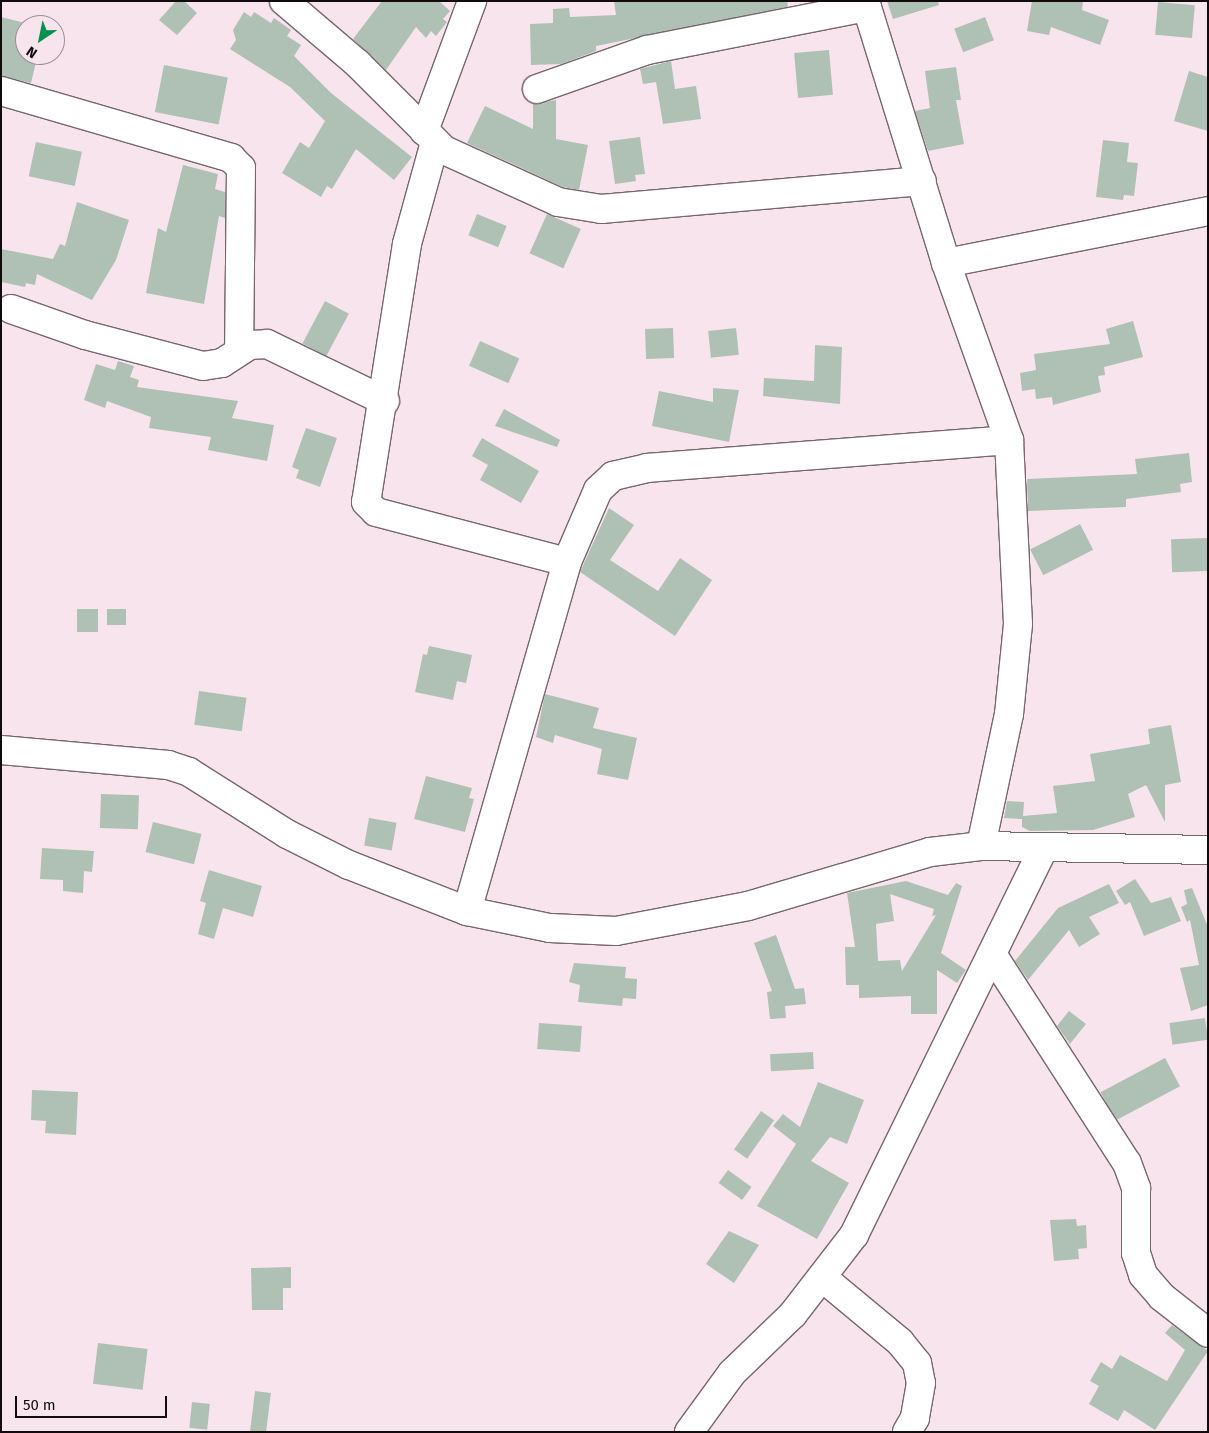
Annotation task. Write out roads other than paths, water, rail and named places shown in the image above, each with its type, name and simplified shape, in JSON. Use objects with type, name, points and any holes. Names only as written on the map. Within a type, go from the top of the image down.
[{"type":"street","points":[[284,1],[358,64],[430,137],[461,160],[558,202],[601,209],[922,181]]},
{"type":"street","points":[[472,1],[430,137],[407,244],[385,401],[366,502],[376,512],[567,562]]},
{"type":"street","points":[[537,89],[647,50],[866,4],[946,264],[1009,440],[1018,624],[1009,714],[981,846]]},
{"type":"street","points":[[1,91],[231,158],[241,168],[239,351]]},
{"type":"street","points":[[946,264],[1208,212]]},
{"type":"street","points":[[11,309],[85,335],[203,366],[213,366],[250,344],[267,344],[385,401]]},
{"type":"street","points":[[467,911],[567,562],[598,490],[613,476],[647,468],[1009,440]]},
{"type":"street","points":[[1,750],[168,765],[189,772],[287,834],[340,861],[467,911],[550,928],[616,931],[748,906],[930,852],[981,846],[1043,849],[1208,850]]},
{"type":"street","points":[[689,1432],[750,1353],[824,1278],[882,1186],[994,957],[1043,849]]},
{"type":"street","points":[[994,957],[1127,1162],[1136,1188],[1136,1253],[1143,1275],[1162,1297],[1208,1333]]},
{"type":"street","points":[[824,1278],[900,1342],[917,1363],[921,1383],[915,1418],[907,1432]]}]
